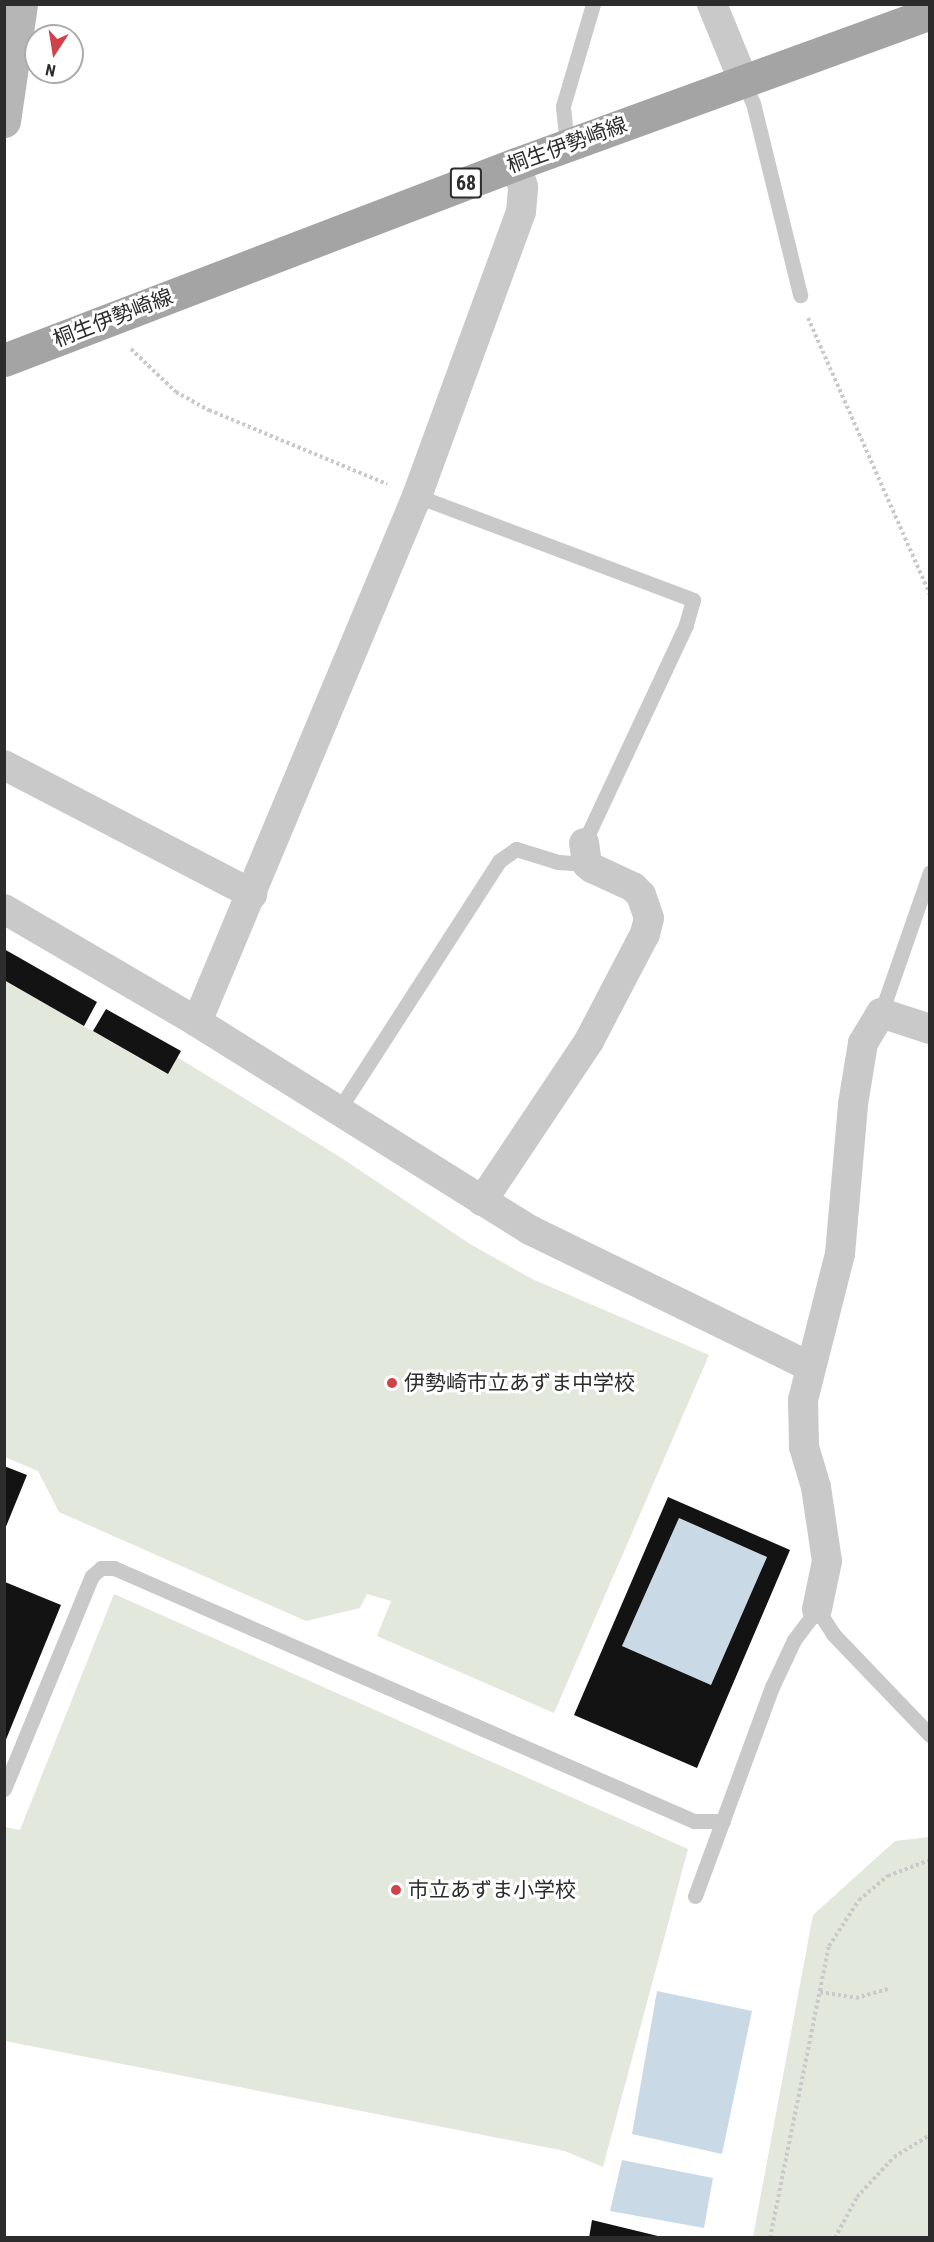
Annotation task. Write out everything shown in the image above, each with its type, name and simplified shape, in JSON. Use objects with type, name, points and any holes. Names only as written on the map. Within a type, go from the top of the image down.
[{"type":"main road","points":[[4,121],[21,4]]},
{"type":"main road","name":"桐生伊勢崎線","points":[[4,360],[516,164],[930,13]]},
{"type":"street","points":[[712,4],[743,80]]},
{"type":"street","points":[[196,1022],[252,894],[417,495],[521,212],[523,187],[516,164]]},
{"type":"street","points":[[4,765],[252,894]]},
{"type":"street","points":[[482,1201],[589,1041],[645,934],[649,918],[641,895],[586,853]]},
{"type":"street","points":[[4,909],[196,1022],[530,1230],[809,1366]]},
{"type":"street","points":[[817,1609],[827,1561],[816,1487],[804,1447],[803,1400],[809,1366],[840,1254],[853,1104],[863,1043],[881,1013],[930,1029]]},
{"type":"lane","points":[[567,145],[562,106],[593,4]]},
{"type":"lane","points":[[743,80],[753,103],[800,296]]},
{"type":"lane","points":[[338,1111],[499,861],[516,849],[558,862],[586,853],[686,625],[693,600],[417,495]]},
{"type":"lane","points":[[881,1013],[930,872]]},
{"type":"lane","points":[[4,1789],[92,1576],[101,1568],[114,1568],[694,1821],[723,1821]]},
{"type":"lane","points":[[695,1896],[772,1687],[794,1640],[817,1609],[833,1634],[930,1735]]},
{"type":"path","points":[[800,296],[930,595]]},
{"type":"path","points":[[113,318],[138,357],[176,392],[292,448],[417,495]]},
{"type":"path","points":[[770,2238],[829,1946],[859,1900],[888,1876],[930,1860]]},
{"type":"path","points":[[820,1992],[856,1998],[877,1995],[890,1988]]},
{"type":"path","points":[[835,2238],[857,2197],[894,2157],[930,2134]]},
{"type":"shaded area","name":"伊勢崎市立あずま中学校","points":[[4,980],[167,1074],[177,1057],[340,1157],[470,1244],[532,1279],[709,1355],[554,1713],[377,1636],[391,1601],[367,1594],[360,1608],[306,1621],[59,1512],[38,1471],[5,1457]]},
{"type":"shaded area","name":"市立あずま小学校","points":[[114,1594],[688,1849],[603,2167],[565,2151],[5,2041],[5,1827],[20,1830]]},
{"type":"shaded area","points":[[929,1837],[929,2237],[753,2237],[813,1915],[895,1841]]},
{"type":"water","points":[[679,1518],[767,1557],[711,1685],[622,1646]]},
{"type":"water","points":[[657,1991],[752,2011],[722,2154],[632,2134]]},
{"type":"water","points":[[622,2160],[713,2178],[704,2228],[610,2211]]},
{"type":"building","points":[[4,949],[97,1002],[84,1026],[4,980]]},
{"type":"building","points":[[106,1009],[181,1051],[168,1074],[93,1031]]},
{"type":"building","points":[[4,1466],[27,1475],[5,1529],[4,1529]]},
{"type":"building","points":[[668,1497],[790,1550],[697,1768],[574,1715]],"holes":[[[679,1518],[767,1557],[711,1685],[622,1646]]]},
{"type":"building","points":[[5,1582],[61,1605],[5,1742]]},
{"type":"building","points":[[592,2220],[662,2237],[589,2238]]},
{"type":"place","name":"伊勢崎市立あずま中学校","points":[[392,1383]]},
{"type":"place","name":"市立あずま小学校","points":[[396,1890]]}]
